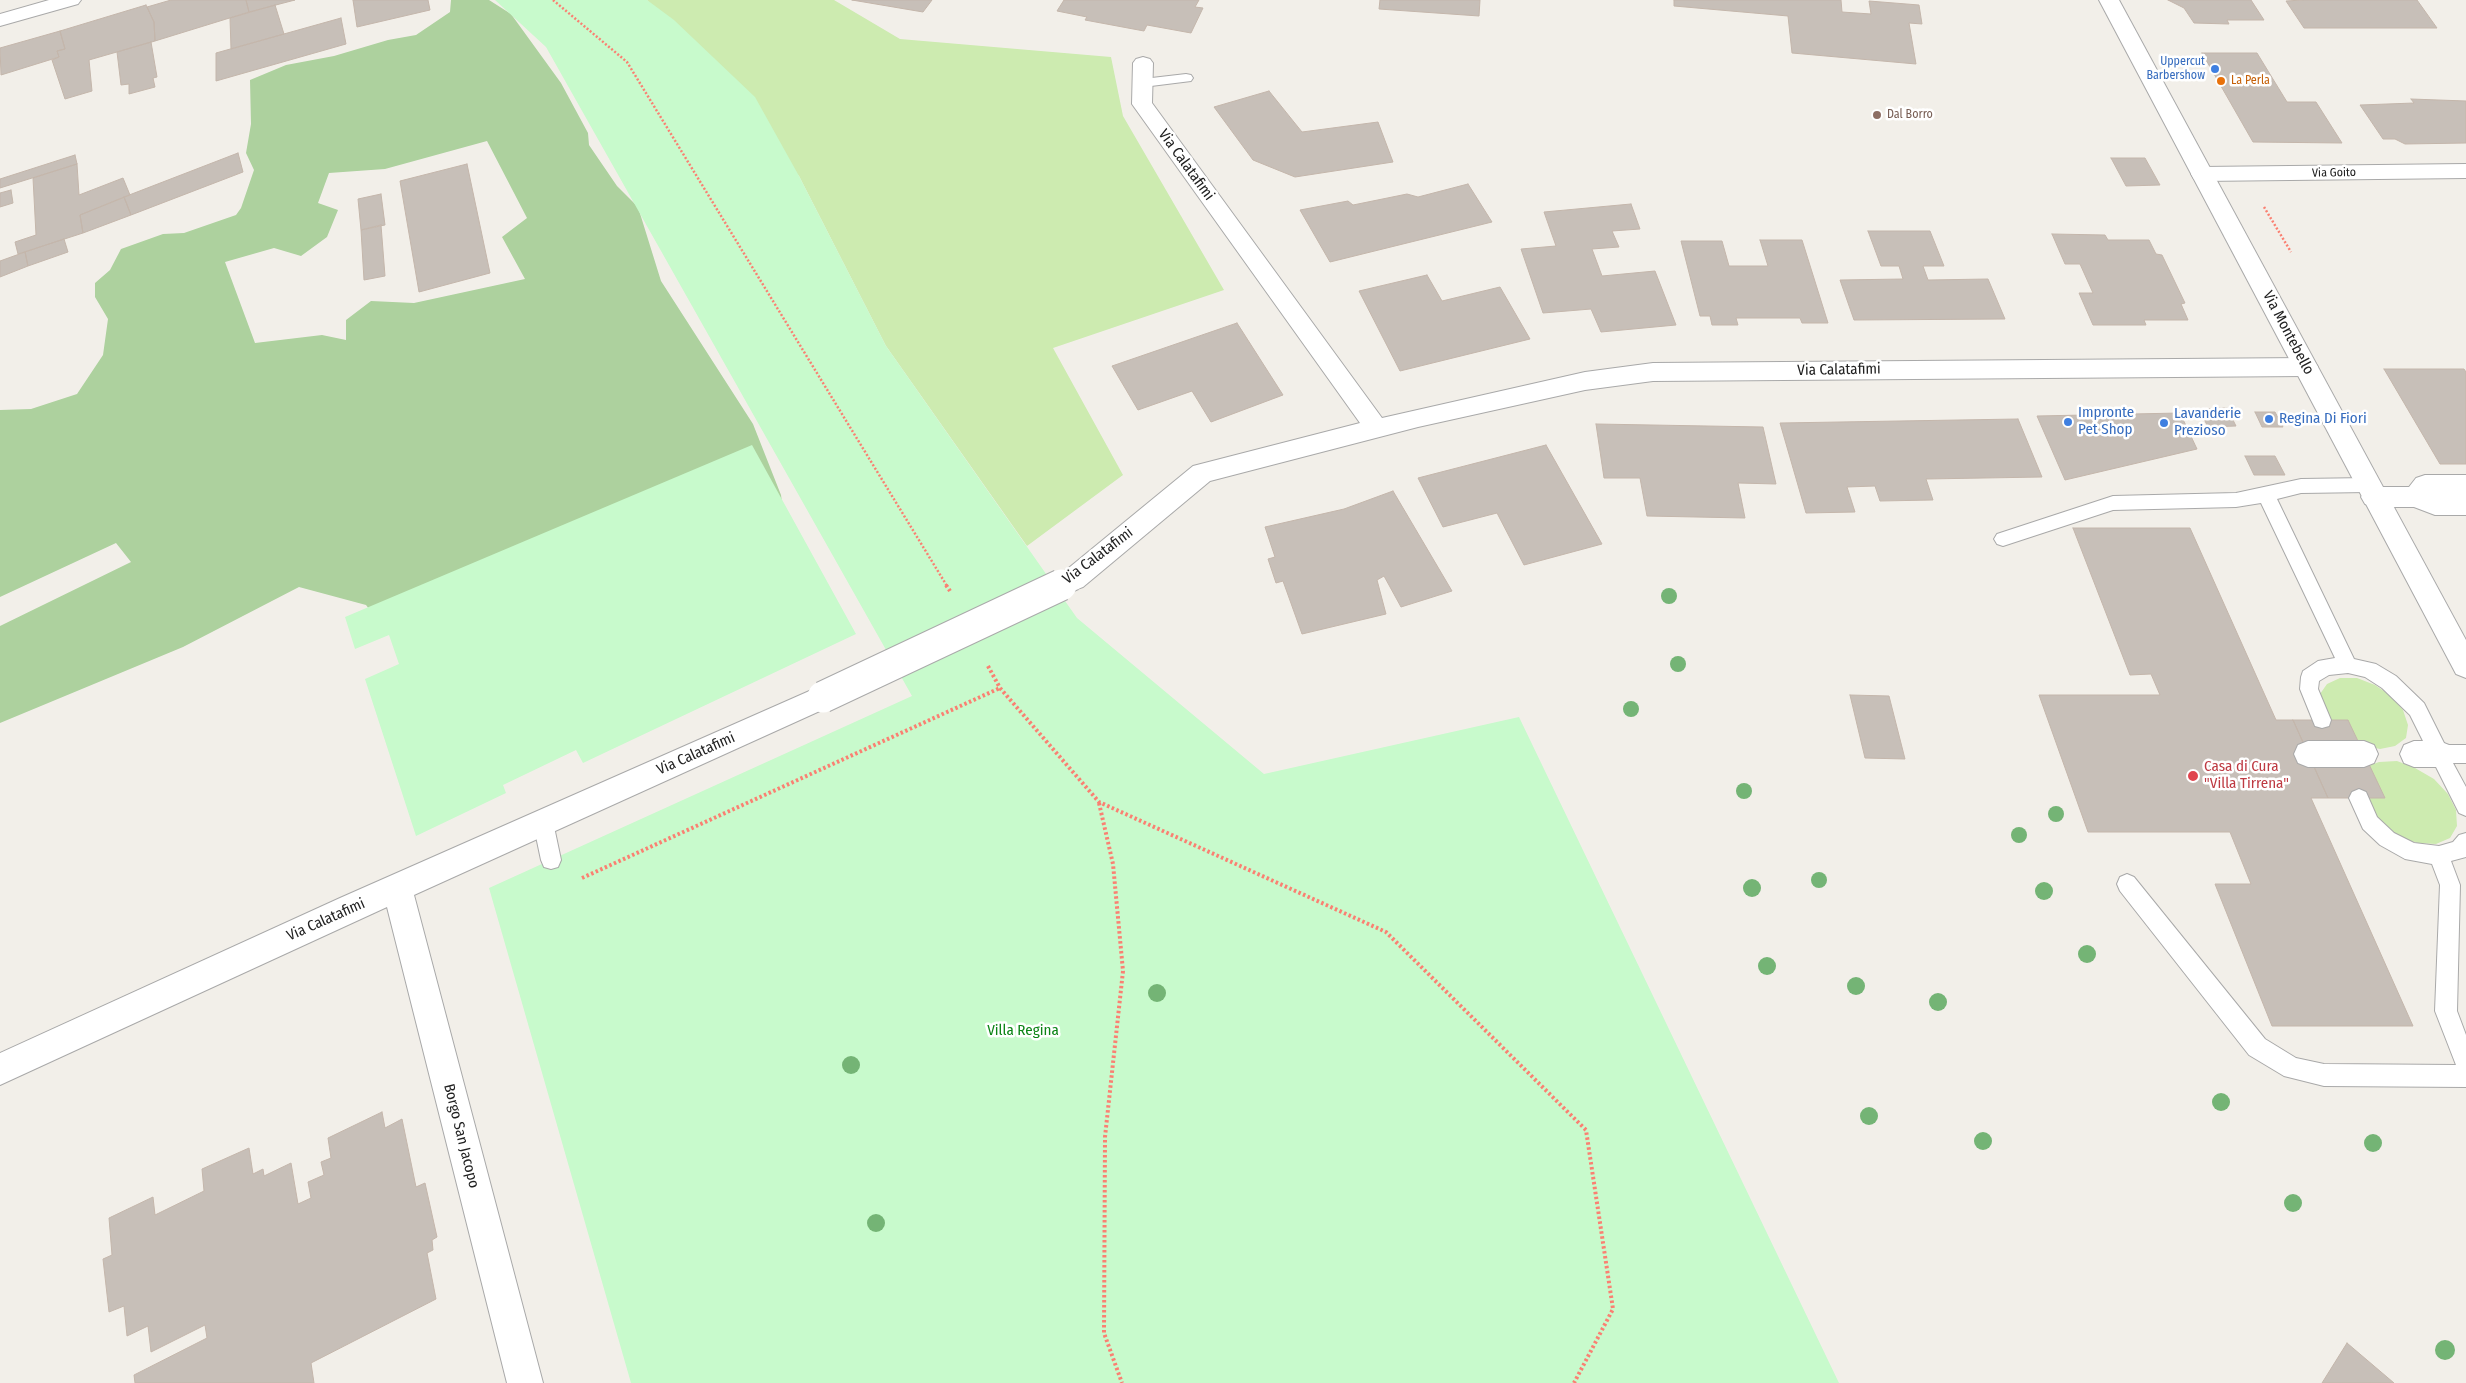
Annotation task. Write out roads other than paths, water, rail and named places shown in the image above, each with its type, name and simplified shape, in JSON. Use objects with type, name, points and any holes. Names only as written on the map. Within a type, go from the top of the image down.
[{"type":"street","points":[[0,20],[71,0]]},
{"type":"street","name":"Via Montebello","points":[[2108,0],[2466,666]]},
{"type":"street","name":"Via Calatafimi","points":[[1143,73],[1142,104],[1377,429]]},
{"type":"street","name":"Via Goito","points":[[2202,174],[2466,171]]},
{"type":"street","name":"Via Calatafimi","points":[[0,1069],[822,697],[1074,578],[1202,473],[1551,388],[1616,376],[1653,372],[2306,367]]},
{"type":"street","points":[[2416,497],[2425,485],[2466,485]]},
{"type":"street","points":[[2371,491],[2416,497],[2435,505],[2466,505]]},
{"type":"street","points":[[2308,754],[2364,754]]},
{"type":"street","name":"Borgo San Jacopo","points":[[397,888],[525,1383]]},
{"type":"lane","points":[[1143,73],[1186,78]]},
{"type":"lane","points":[[2003,539],[2113,503],[2236,500],[2301,486],[2371,491]]},
{"type":"lane","points":[[2266,495],[2348,665]]},
{"type":"lane","points":[[2322,720],[2309,689],[2310,677],[2325,667],[2348,665],[2369,670],[2404,695],[2417,709],[2466,807]]},
{"type":"lane","points":[[2359,798],[2370,823],[2387,839],[2412,852],[2439,855],[2459,850],[2466,842]]},
{"type":"lane","points":[[543,822],[551,860]]},
{"type":"lane","points":[[2439,855],[2450,885],[2446,1011],[2466,1062]]},
{"type":"lane","points":[[2127,884],[2257,1047],[2292,1068],[2324,1076],[2466,1076]]},
{"type":"place","name":"Uppercut Barbershow","points":[[2215,69]]},
{"type":"place","name":"La Perla","points":[[2221,81]]},
{"type":"place","name":"Dal Borro","points":[[1877,115]]},
{"type":"place","name":"Regina Di Fiori","points":[[2269,419]]},
{"type":"place","name":"Impronte Pet Shop","points":[[2068,422]]},
{"type":"place","name":"Lavanderie Prezioso","points":[[2164,423]]},
{"type":"place","name":"Casa di Cura \"Villa Tirrena\"","points":[[2193,776]]},
{"type":"park label","name":"Villa Regina","points":[[1023,1031]]}]
